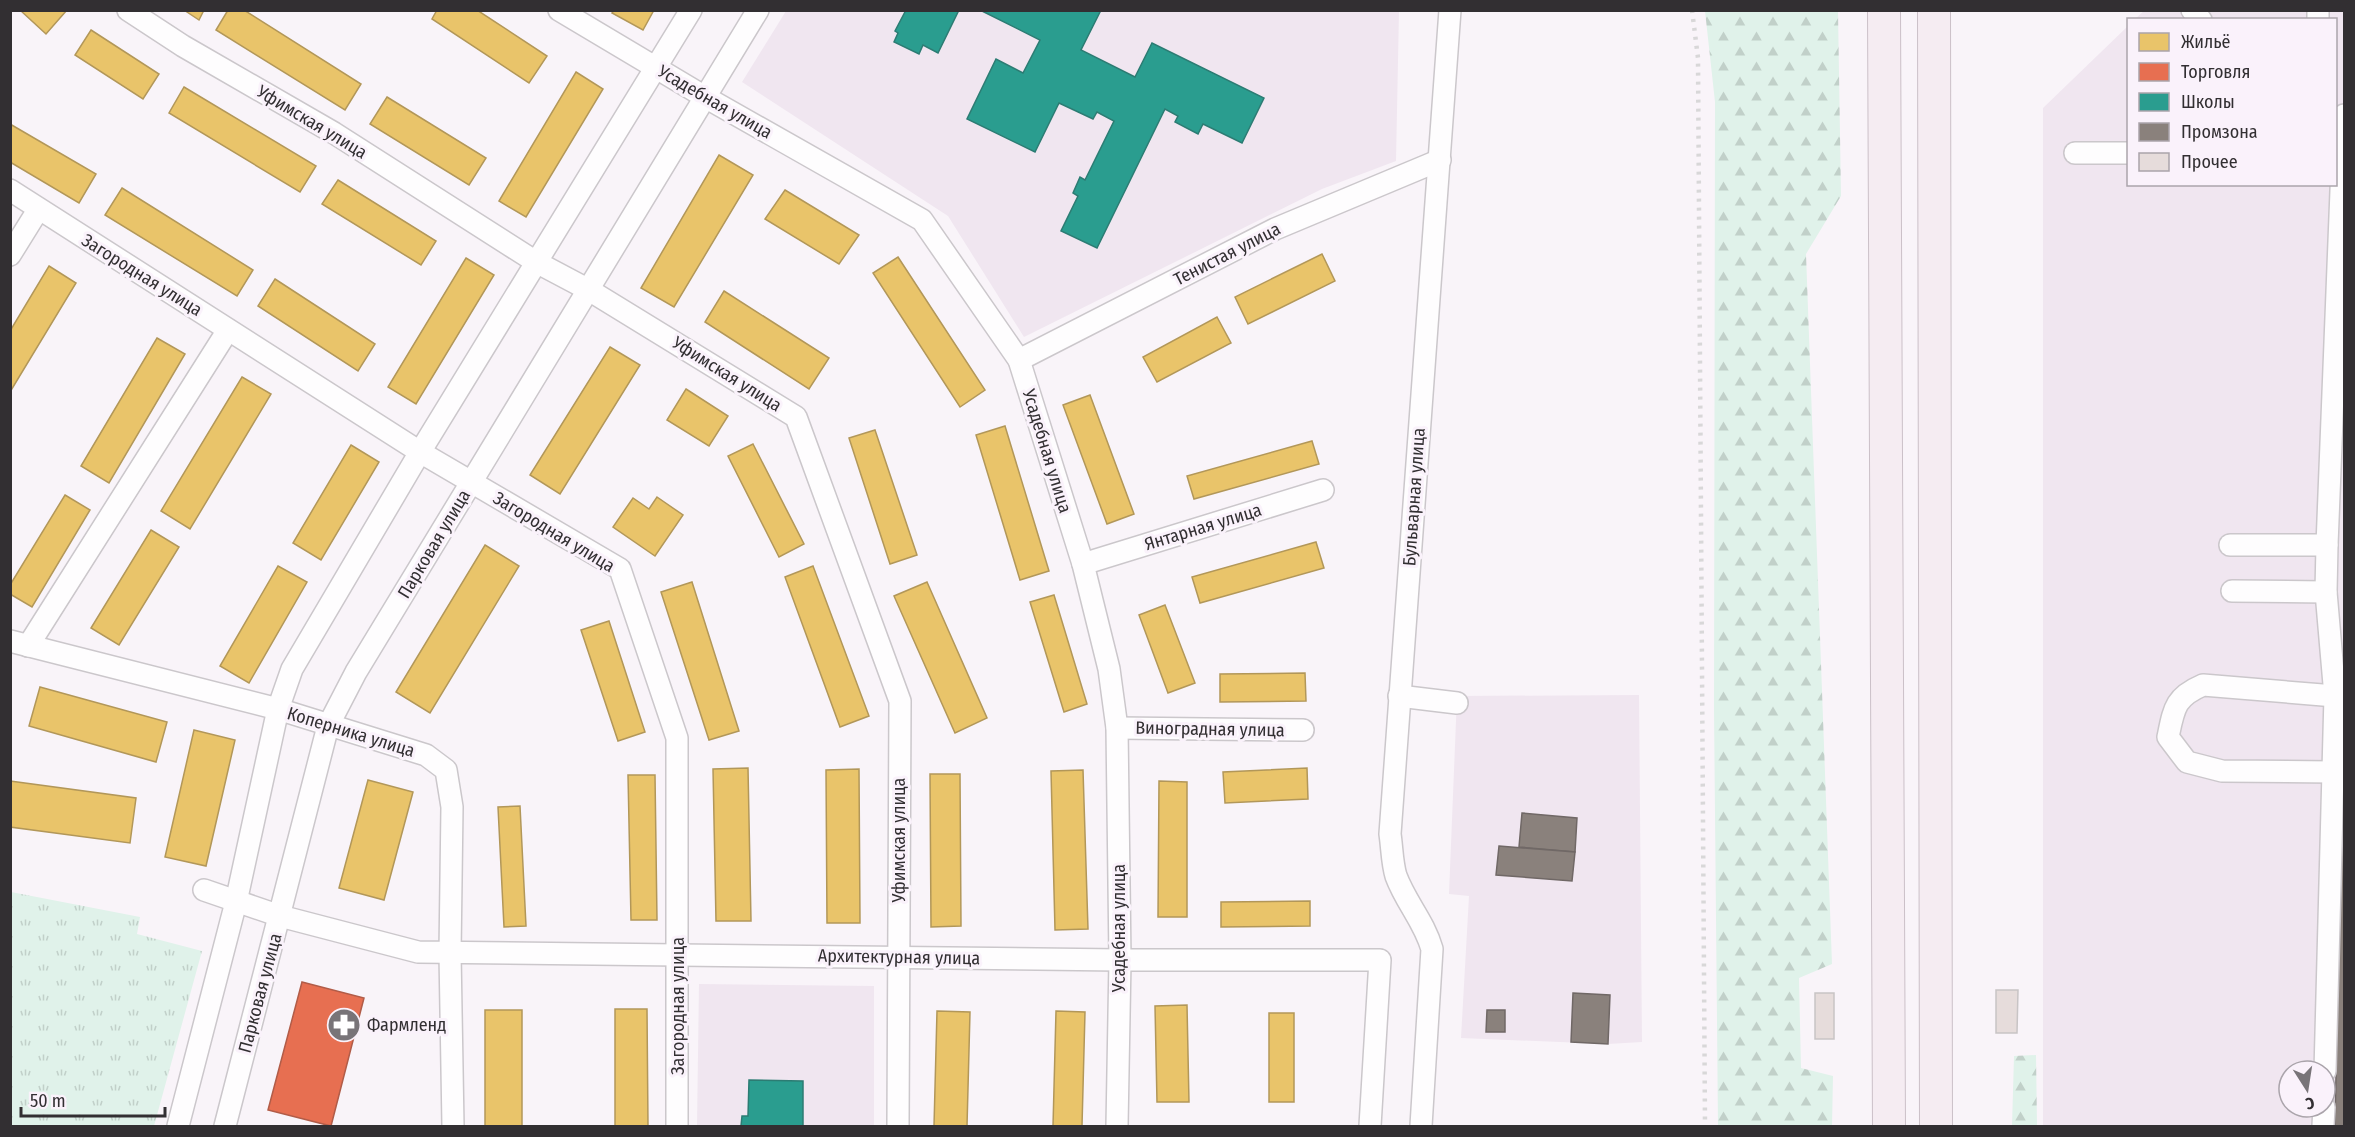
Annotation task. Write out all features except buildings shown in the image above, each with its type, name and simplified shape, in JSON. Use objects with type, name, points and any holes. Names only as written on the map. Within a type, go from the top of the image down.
[{"type":"highway","points":[[1884,10],[1889,1126]]},
{"type":"highway","points":[[1934,10],[1936,1126]]},
{"type":"street","name":"Уфимская улица","points":[[128,10],[183,46],[334,133],[536,262],[589,290],[796,417],[900,701],[898,1126]]},
{"type":"street","name":"Усадебная улица","points":[[559,10],[705,97],[922,220],[1019,360],[1083,564],[1109,669],[1117,728],[1120,960],[1117,1126]]},
{"type":"street","points":[[178,1126],[236,902],[278,710],[292,669],[420,452],[691,10]]},
{"type":"street","name":"Парковая улица","points":[[225,1126],[328,726],[356,672],[758,10]]},
{"type":"street","name":"Бульварная улица","points":[[1421,1126],[1432,949],[1425,928],[1403,893],[1395,874],[1390,834],[1450,10]]},
{"type":"street","points":[[2325,1059],[2335,696],[2326,592],[2326,545],[2344,113],[2337,99]]},
{"type":"street","points":[[2075,153],[2127,153]]},
{"type":"street","name":"Тенистая улица","points":[[1019,360],[1275,229],[1440,160]]},
{"type":"street","name":"Загородная улица","points":[[10,190],[420,452],[620,569],[677,738],[677,1126]]},
{"type":"street","points":[[10,255],[38,210]]},
{"type":"street","points":[[19,644],[228,330]]},
{"type":"street","name":"Янтарная улица","points":[[1083,564],[1323,490]]},
{"type":"street","points":[[2230,545],[2326,545]]},
{"type":"street","points":[[2232,591],[2326,592]]},
{"type":"street","name":"Коперника улица","points":[[19,644],[278,710],[426,755],[446,770],[452,807],[450,953],[453,1126]]},
{"type":"street","points":[[2334,772],[2222,771],[2187,762],[2169,737],[2173,711],[2184,693],[2203,685],[2335,696]]},
{"type":"street","points":[[1399,696],[1457,703]]},
{"type":"street","name":"Виноградная улица","points":[[1117,728],[1303,730]]},
{"type":"street","name":"Архитектурная улица","points":[[204,890],[280,916],[418,952],[1120,960],[1380,960],[1370,1126]]},
{"type":"shaded area","points":[[2145,10],[2344,11],[2344,1126],[2043,1126],[2043,108],[2127,27],[2127,186],[2337,186],[2337,18],[2136,18]]},
{"type":"shaded area","points":[[786,11],[1399,11],[1396,161],[1322,189],[1024,337],[948,216],[742,82]]},
{"type":"shaded area","points":[[1639,695],[1642,1042],[1608,1044],[1461,1038],[1469,896],[1449,894],[1457,696]]},
{"type":"shaded area","points":[[699,984],[874,986],[874,1126],[697,1126]]},
{"type":"green space","points":[[1705,11],[1838,11],[1841,196],[1806,254],[1832,964],[1799,978],[1801,1068],[1833,1076],[1832,1126],[1718,1126],[1714,710],[1715,102]]},
{"type":"green space","points":[[11,892],[140,917],[137,934],[202,951],[154,1126],[11,1126]]},
{"type":"green space","points":[[2036,1055],[2037,1126],[2012,1126],[2014,1056]]},
{"type":"railway","points":[[1692,10],[1698,58],[1705,1126]]},
{"type":"place","name":"Фармленд","points":[[344,1025]]}]
